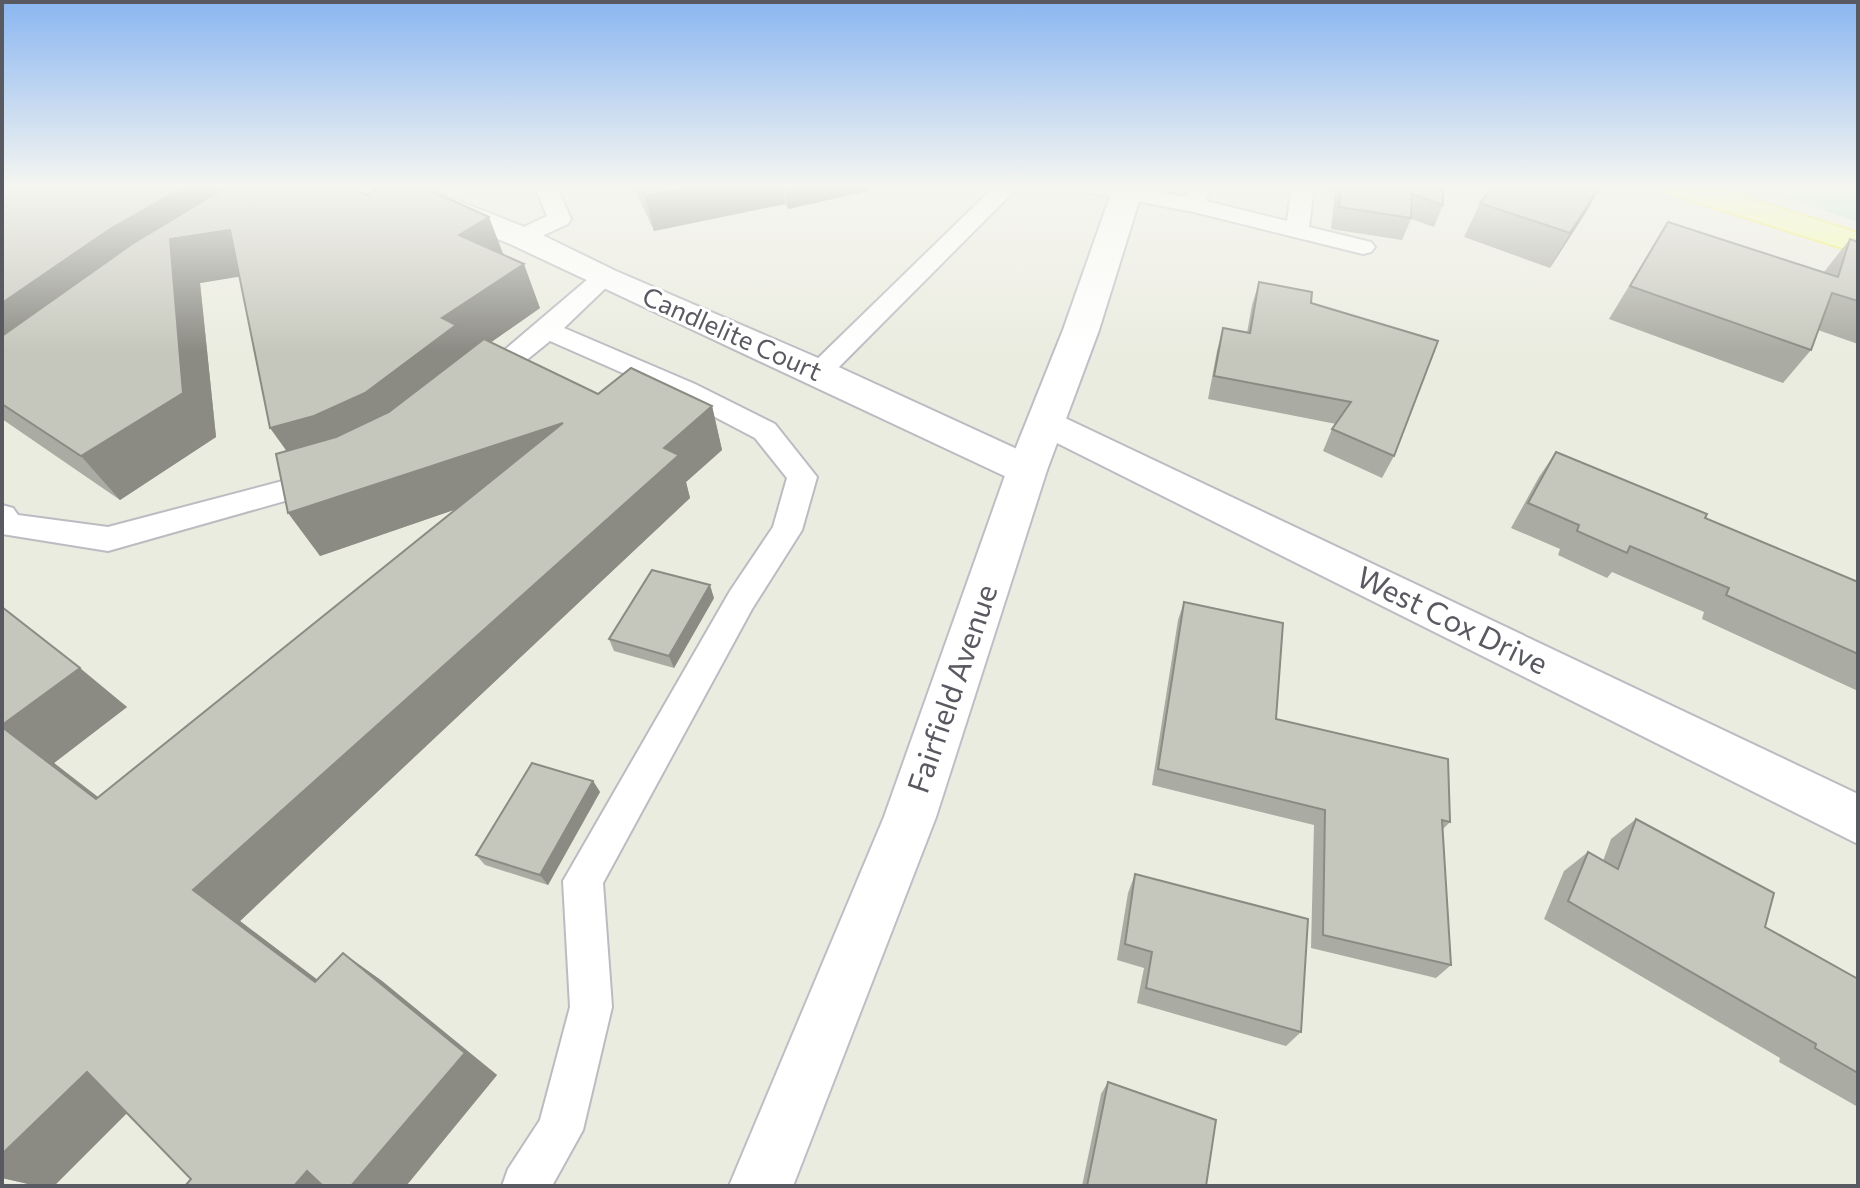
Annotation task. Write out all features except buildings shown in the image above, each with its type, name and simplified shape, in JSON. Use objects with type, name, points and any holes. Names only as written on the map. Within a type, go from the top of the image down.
[{"type":"street","name":"Candlelite Court","points":[[528,240],[1027,470]]},
{"type":"street","name":"Fairfield Avenue","points":[[761,1186],[910,817],[1027,470],[1081,330],[1102,240]]},
{"type":"street","name":"West Cox Drive","points":[[1046,422],[1858,820]]},
{"type":"lane","points":[[819,372],[953,240]]},
{"type":"lane","points":[[1338,240],[1363,247]]},
{"type":"lane","points":[[462,398],[547,330],[604,278]]},
{"type":"lane","points":[[525,1186],[560,1130],[591,1007],[583,881],[741,600],[787,530],[802,477],[765,431],[685,390],[547,330]]},
{"type":"lane","points":[[4,523],[108,539],[352,471]]}]
